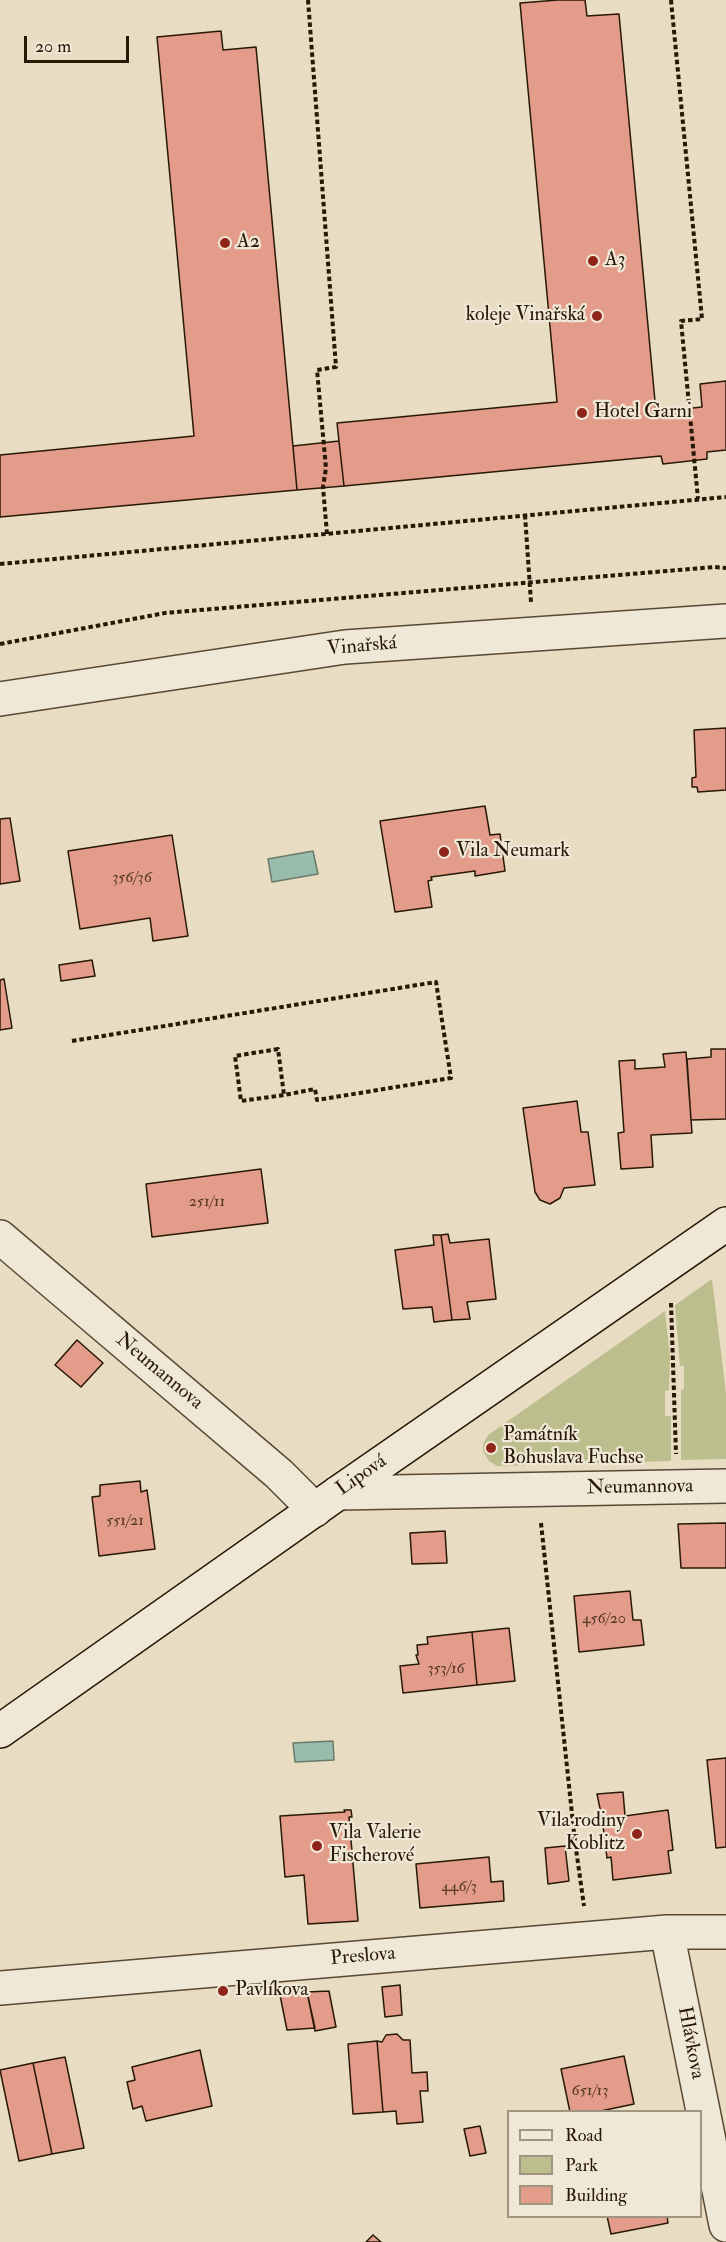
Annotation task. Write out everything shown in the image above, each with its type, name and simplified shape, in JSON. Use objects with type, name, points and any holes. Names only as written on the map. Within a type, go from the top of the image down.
[{"type":"street","name":"Vinařská","points":[[0,699],[345,647],[726,621]]},
{"type":"street","name":"Lipová","points":[[0,1731],[726,1224]]},
{"type":"street","name":"Neumannova","points":[[0,1237],[279,1474],[327,1501],[726,1486]]},
{"type":"street","name":"Preslova","points":[[0,1988],[667,1932],[726,1932]]},
{"type":"street","name":"Hlávkova","points":[[667,1932],[726,2225]]},
{"type":"path","points":[[308,0],[336,367],[317,370],[326,468],[323,487],[327,534]]},
{"type":"path","points":[[670,0],[702,319],[681,321],[698,499]]},
{"type":"path","points":[[0,564],[726,497]]},
{"type":"path","points":[[525,516],[530,582]]},
{"type":"path","points":[[0,644],[165,614],[530,582],[726,568]]},
{"type":"path","points":[[72,1041],[436,982],[451,1078],[317,1100],[315,1089],[284,1095],[241,1101],[236,1056],[278,1049],[284,1095]]},
{"type":"path","points":[[670,1296],[676,1462]]},
{"type":"path","points":[[541,1522],[575,1842],[586,1915]]},
{"type":"green space","points":[[712,1279],[726,1393],[726,1459],[681,1460],[681,1390],[684,1389],[684,1366],[680,1366],[675,1305]]},
{"type":"green space","points":[[665,1311],[670,1356],[669,1390],[665,1391],[665,1416],[671,1416],[671,1461],[497,1466],[489,1461],[483,1451],[483,1444],[488,1435]]},
{"type":"shaded area","points":[[313,851],[318,874],[272,882],[268,859]]},
{"type":"shaded area","points":[[333,1741],[334,1760],[295,1762],[293,1743]]},
{"type":"building","name":"A3","points":[[585,0],[587,16],[619,14],[656,412],[702,407],[700,384],[726,381],[726,450],[707,452],[707,459],[663,464],[661,456],[344,486],[337,423],[557,402],[520,3]]},
{"type":"building","name":"A2","points":[[221,31],[223,50],[256,47],[297,490],[0,517],[0,455],[194,436],[157,37]]},
{"type":"building","points":[[339,441],[344,486],[297,490],[293,446]]},
{"type":"building","points":[[726,728],[726,790],[698,792],[697,787],[692,787],[692,778],[696,777],[694,730]]},
{"type":"building","name":"Vila Neumark","points":[[485,806],[490,835],[500,834],[505,871],[475,876],[475,871],[431,877],[432,880],[428,881],[432,907],[395,912],[380,821]]},
{"type":"building","points":[[10,818],[20,881],[0,884],[0,819]]},
{"type":"building","points":[[172,835],[188,936],[153,941],[150,918],[80,929],[68,851]]},
{"type":"building","points":[[92,960],[95,976],[61,981],[59,965]]},
{"type":"building","points":[[4,979],[12,1028],[0,1030],[0,980]]},
{"type":"building","points":[[711,1049],[726,1049],[726,1119],[691,1120],[687,1059],[711,1057]]},
{"type":"building","points":[[686,1052],[692,1133],[651,1135],[653,1167],[621,1169],[618,1133],[624,1132],[619,1061],[635,1060],[635,1069],[665,1067],[663,1054]]},
{"type":"building","points":[[577,1101],[581,1132],[588,1132],[595,1185],[564,1188],[560,1198],[550,1204],[540,1200],[535,1192],[523,1108]]},
{"type":"building","points":[[261,1169],[268,1223],[152,1237],[146,1184]]},
{"type":"building","points":[[448,1234],[450,1243],[489,1239],[496,1299],[467,1302],[470,1319],[452,1320],[441,1235]]},
{"type":"building","points":[[433,1235],[441,1235],[452,1320],[434,1322],[432,1307],[403,1309],[395,1250],[434,1245]]},
{"type":"building","points":[[77,1340],[103,1363],[81,1387],[55,1365]]},
{"type":"building","points":[[140,1481],[141,1492],[147,1490],[155,1549],[99,1556],[92,1497],[100,1496],[100,1485]]},
{"type":"building","points":[[726,1523],[726,1568],[681,1568],[678,1524]]},
{"type":"building","points":[[445,1531],[447,1563],[412,1564],[410,1533]]},
{"type":"building","points":[[630,1591],[633,1620],[641,1620],[644,1645],[579,1652],[574,1596]]},
{"type":"building","points":[[509,1628],[515,1681],[477,1685],[472,1632]]},
{"type":"building","points":[[472,1632],[477,1685],[403,1693],[400,1666],[419,1664],[416,1655],[418,1655],[417,1645],[428,1644],[427,1637]]},
{"type":"building","points":[[726,1758],[726,1847],[716,1848],[707,1760]]},
{"type":"building","name":"Vila rodiny Koblitz","points":[[623,1792],[625,1816],[668,1810],[673,1850],[668,1851],[671,1873],[613,1880],[611,1857],[607,1858],[597,1794]]},
{"type":"building","name":"Vila Valerie Fischerové","points":[[344,1810],[351,1810],[352,1817],[349,1817],[358,1921],[308,1924],[304,1875],[285,1877],[280,1816],[345,1812]]},
{"type":"building","points":[[565,1846],[569,1881],[548,1884],[545,1848]]},
{"type":"building","points":[[489,1857],[491,1882],[503,1881],[504,1901],[420,1908],[416,1864]]},
{"type":"building","points":[[400,1985],[402,2015],[385,2017],[382,1987]]},
{"type":"building","points":[[329,1991],[336,2027],[315,2031],[307,1992]]},
{"type":"building","points":[[307,1992],[315,2028],[287,2030],[280,1995]]},
{"type":"building","points":[[397,2034],[403,2040],[410,2040],[412,2073],[427,2072],[428,2091],[420,2091],[423,2122],[397,2124],[396,2111],[383,2112],[377,2041],[382,2042],[386,2035]]},
{"type":"building","points":[[377,2041],[383,2112],[353,2114],[348,2044]]},
{"type":"building","points":[[200,2050],[212,2106],[146,2121],[142,2106],[133,2109],[127,2082],[135,2080],[132,2067]]},
{"type":"building","points":[[624,2056],[634,2104],[606,2110],[570,2110],[561,2069]]},
{"type":"building","points":[[65,2057],[84,2148],[52,2154],[33,2063]]},
{"type":"building","points":[[33,2063],[52,2154],[19,2161],[0,2070]]},
{"type":"building","points":[[480,2126],[486,2153],[470,2156],[464,2129]]},
{"type":"building","points":[[607,2218],[667,2218],[668,2223],[611,2234]]},
{"type":"building","points":[[373,2235],[381,2242],[366,2242]]},
{"type":"place","name":"A2","points":[[225,243]]},
{"type":"place","name":"A3","points":[[593,261]]},
{"type":"place","name":"koleje Vinařská","points":[[597,316]]},
{"type":"place","name":"Hotel Garni","points":[[582,413]]},
{"type":"place","name":"Vila Neumark","points":[[444,852]]},
{"type":"place","name":"Památník Bohuslava Fuchse","points":[[491,1448]]},
{"type":"place","name":"Vila rodiny Koblitz","points":[[637,1834]]},
{"type":"place","name":"Vila Valerie Fischerové","points":[[317,1846]]},
{"type":"place","name":"Pavlíkova","points":[[223,1991]]}]
